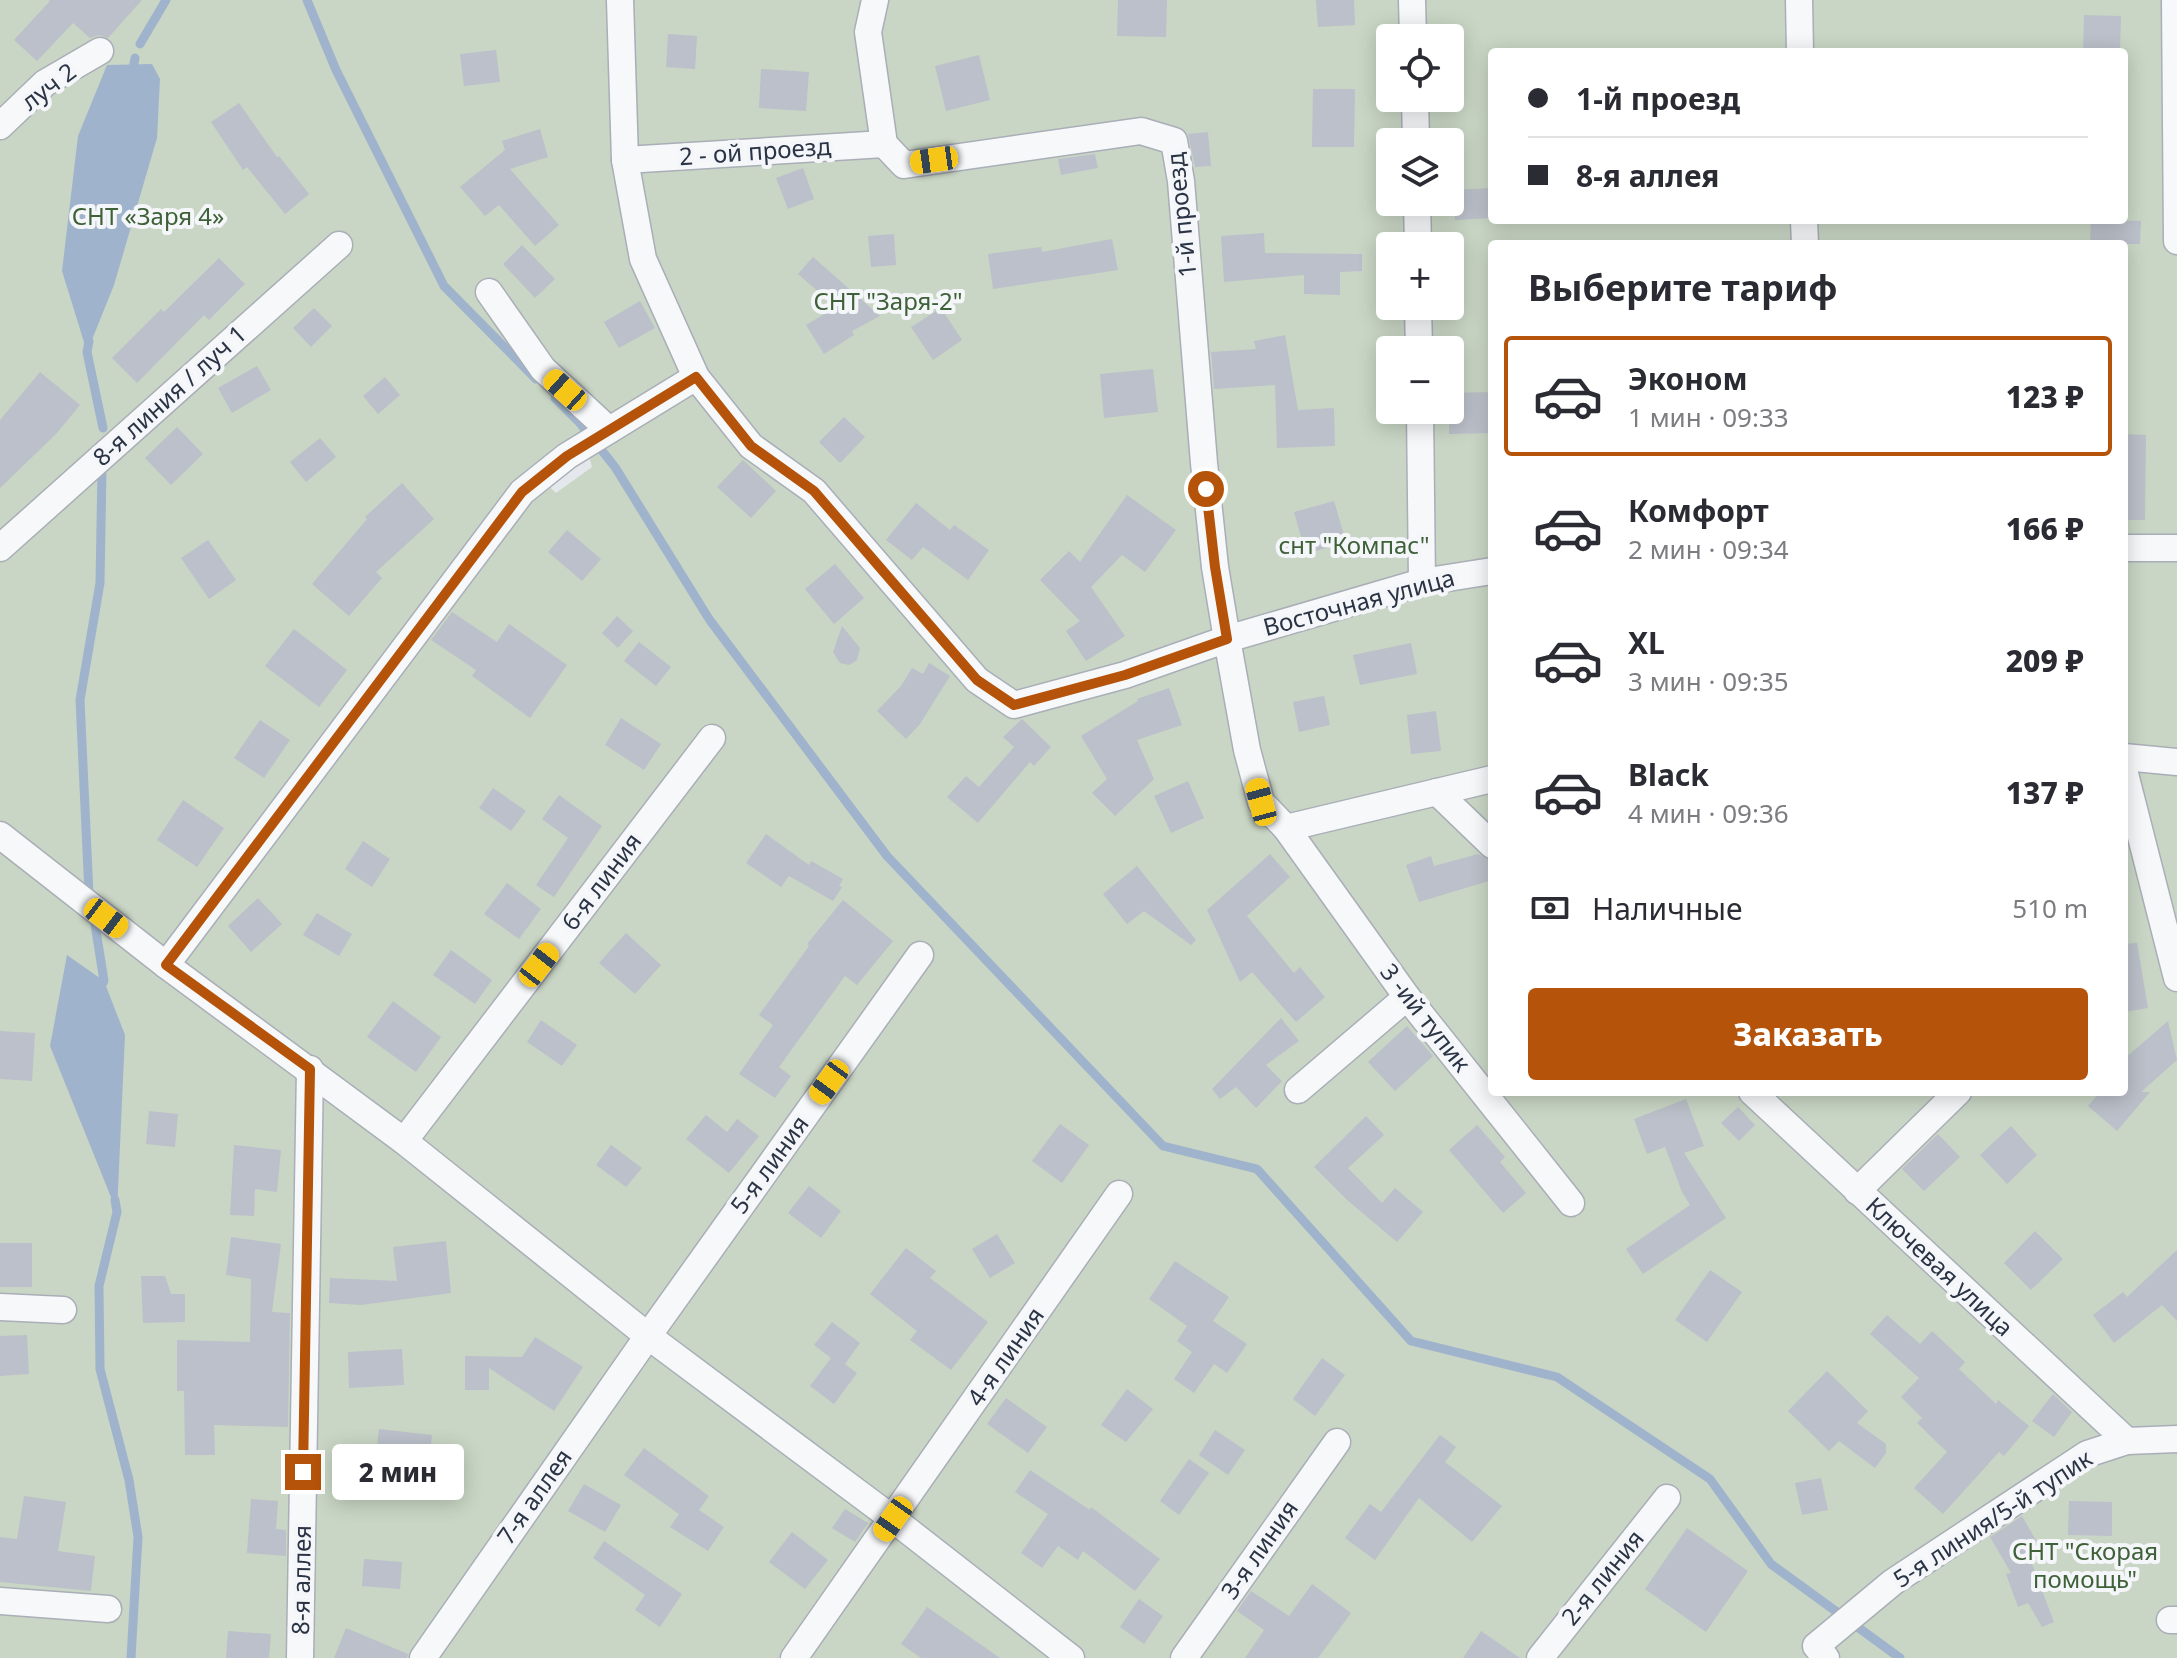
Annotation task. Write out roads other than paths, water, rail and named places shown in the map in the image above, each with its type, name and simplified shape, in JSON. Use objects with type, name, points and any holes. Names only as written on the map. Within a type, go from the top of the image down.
[{"type":"street","points":[[620,0],[625,160],[643,259],[696,377],[751,446],[814,491],[977,680],[1014,705],[1125,675],[1227,639],[1247,750],[1261,802],[1286,828],[1488,780]]},
{"type":"street","points":[[875,0],[868,32],[884,144]]},
{"type":"street","points":[[1412,0],[1413,24]]},
{"type":"street","points":[[1799,0],[1800,48]]},
{"type":"street","points":[[2175,0],[2177,241]]},
{"type":"street","name":"луч 2","points":[[0,126],[45,83],[100,51]]},
{"type":"street","name":"1-й проезд","points":[[884,144],[904,165],[1141,131],[1174,141],[1181,181],[1215,567],[1227,639]]},
{"type":"street","name":"2 - ой проезд","points":[[625,160],[884,144]]},
{"type":"street","name":"8-я линия / луч 1","points":[[0,548],[339,245]]},
{"type":"street","points":[[489,292],[543,369],[599,436]]},
{"type":"street","points":[[166,965],[522,492],[567,456],[696,377]]},
{"type":"street","points":[[1420,424],[1422,582]]},
{"type":"street","points":[[2128,548],[2177,548]]},
{"type":"street","name":"Восточная улица","points":[[1227,639],[1422,582],[1488,572]]},
{"type":"street","name":"6-я линия","points":[[404,1141],[712,738]]},
{"type":"street","points":[[2128,757],[2177,762]]},
{"type":"street","points":[[2128,786],[2177,978]]},
{"type":"street","points":[[1437,792],[1488,841]]},
{"type":"street","name":"3 -ий тупик","points":[[1286,828],[1407,997],[1571,1203]]},
{"type":"street","points":[[0,835],[166,965],[404,1141],[648,1336],[893,1519],[1071,1658]]},
{"type":"street","name":"5-я линия","points":[[648,1336],[920,955]]},
{"type":"street","points":[[1298,1090],[1407,997]]},
{"type":"street","name":"8-я аллея","points":[[300,1658],[310,1069]]},
{"type":"street","name":"Ключевая улица","points":[[1756,1096],[2127,1441]]},
{"type":"street","points":[[1857,1191],[1954,1096]]},
{"type":"street","name":"4-я линия","points":[[794,1658],[1119,1194]]},
{"type":"street","points":[[0,1307],[63,1310]]},
{"type":"street","name":"7-я аллея","points":[[423,1658],[648,1336]]},
{"type":"street","name":"5-я линия/5-й тупик","points":[[1826,1658],[1816,1646],[1861,1607],[1893,1582],[2087,1454],[2127,1441],[2177,1439]]},
{"type":"street","name":"3-я линия","points":[[1184,1658],[1337,1442]]},
{"type":"street","name":"2-я линия","points":[[1540,1658],[1667,1498]]},
{"type":"street","points":[[0,1601],[108,1609]]},
{"type":"water","points":[[152,64],[160,79],[157,138],[114,285],[87,352],[62,271],[78,136],[107,65]]},
{"type":"water","points":[[67,955],[104,981],[125,1035],[117,1212],[50,1046]]},
{"type":"waterway","points":[[140,44],[166,0]]},
{"type":"waterway","points":[[307,0],[336,70],[444,286],[536,379]]},
{"type":"waterway","points":[[132,74],[135,58]]},
{"type":"waterway","points":[[89,341],[87,352],[103,428]]},
{"type":"waterway","points":[[555,398],[615,467],[709,619],[887,856],[1163,1146],[1257,1169],[1411,1341],[1557,1377],[1710,1479],[1771,1564],[1900,1658]]},
{"type":"waterway","points":[[89,894],[80,700],[100,583],[102,469]]},
{"type":"waterway","points":[[94,918],[104,981],[99,989]]},
{"type":"waterway","points":[[115,1200],[117,1212],[99,1286],[100,1369],[129,1480],[138,1537],[131,1658]]},
{"type":"park label","name":"СНТ «Заря 4»","points":[[148,217]]},
{"type":"park label","name":"СНТ \"Заря-2\"","points":[[888,302]]},
{"type":"park label","name":"снт \"Компас\"","points":[[1354,546]]},
{"type":"park label","name":"СНТ \"Скорая помощь\"","points":[[2085,1566]]}]
